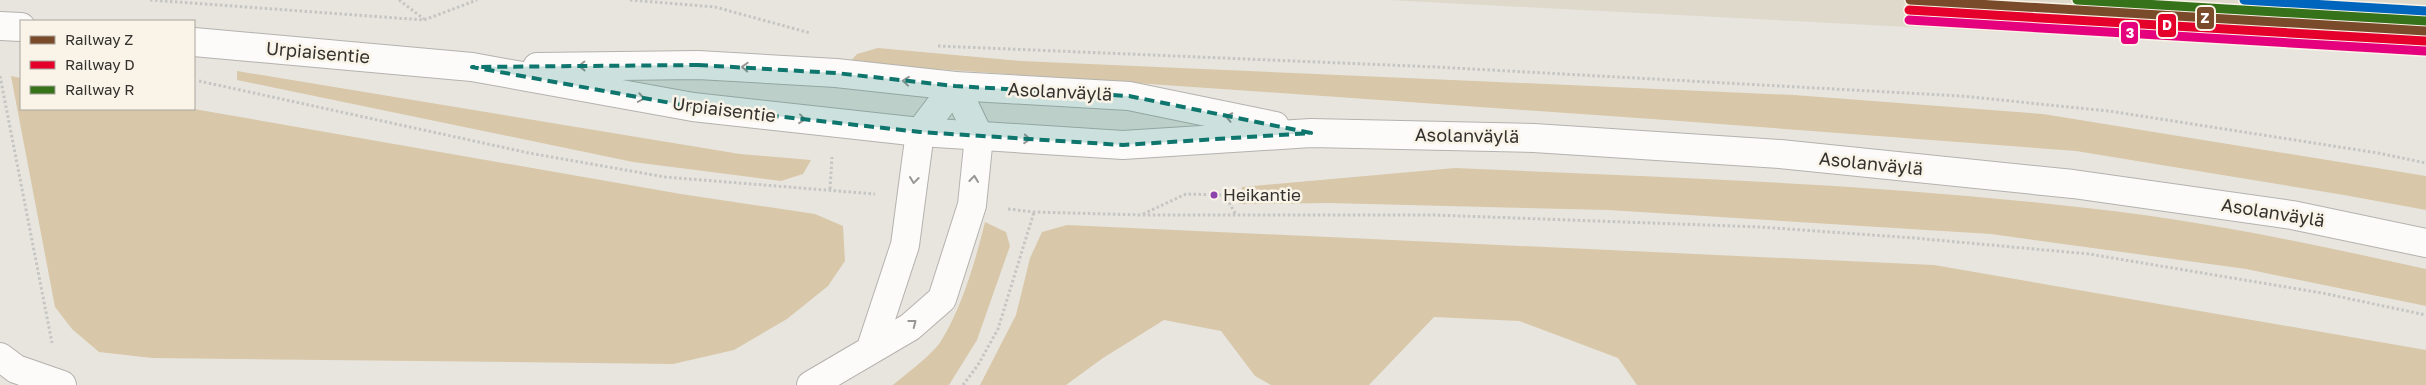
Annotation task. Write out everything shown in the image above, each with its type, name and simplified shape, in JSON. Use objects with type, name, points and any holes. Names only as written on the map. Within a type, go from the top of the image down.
[{"type":"main road","points":[[0,26],[20,27]]},
{"type":"main road","name":"Urpiaisentie","points":[[195,42],[472,67],[693,107],[920,132],[979,136]]},
{"type":"main road","name":"Urpiaisentie","points":[[472,67],[698,65],[836,73],[955,86]]},
{"type":"main road","points":[[810,385],[910,326],[942,299],[970,212],[979,136],[955,86],[920,132],[905,245],[871,348]]},
{"type":"main road","name":"Asolanväylä","points":[[955,86],[1129,96],[1311,133]]},
{"type":"main road","name":"Asolanväylä","points":[[979,136],[1123,145],[1311,133],[1534,138],[1790,155],[2073,184],[2292,215],[2426,243]]},
{"type":"main road","points":[[0,357],[16,369],[62,385]]},
{"type":"path","points":[[150,0],[424,20],[477,0]]},
{"type":"path","points":[[399,0],[424,20]]},
{"type":"path","points":[[630,0],[715,7],[819,36]]},
{"type":"path","points":[[928,45],[1436,67],[1960,96],[2109,111],[2378,153],[2426,163]]},
{"type":"path","points":[[0,76],[54,352]]},
{"type":"path","points":[[195,80],[529,153],[664,177],[870,193]]},
{"type":"path","points":[[1142,215],[1186,194],[1225,195],[1236,215]]},
{"type":"path","points":[[963,385],[978,365],[998,329],[1034,212],[1142,215],[1434,215],[1760,227],[1914,238],[2089,254],[2322,293],[2426,315]]},
{"type":"highlighted area","points":[[698,65],[836,73],[955,86],[1129,96],[1311,133],[1123,145],[920,132],[693,107],[472,67]]},
{"type":"shaded area","points":[[1388,0],[2426,0],[2426,56],[2179,41]]},
{"type":"shaded area","points":[[878,48],[1021,61],[1794,95],[2043,114],[2426,176],[2426,210],[2076,151],[1666,120],[849,63],[857,54]]},
{"type":"shaded area","points":[[237,71],[740,154],[811,160],[803,174],[781,181],[633,162],[237,80]]},
{"type":"shaded area","points":[[11,76],[20,78],[20,110],[195,109],[681,194],[815,214],[843,226],[845,261],[828,286],[787,319],[734,350],[673,364],[152,358],[99,352],[72,329],[55,307]]},
{"type":"shaded area","points":[[1455,168],[1716,179],[1890,190],[2064,205],[2151,216],[2254,233],[2426,269],[2426,306],[2246,269],[1991,234],[1608,210],[1329,203],[1239,204],[1242,187]]},
{"type":"shaded area","points":[[985,222],[1006,232],[1010,246],[977,340],[949,385],[893,385],[932,352],[949,327],[968,283]]},
{"type":"shaded area","points":[[1067,225],[1934,265],[2426,350],[2426,385],[1637,385],[1618,358],[1519,321],[1434,317],[1369,385],[1271,385],[1255,376],[1221,331],[1164,320],[1103,358],[1066,385],[980,385],[1016,315],[1030,258],[1042,232]]},
{"type":"rail line","name":"Z","points":[[1910,0],[2426,31]]},
{"type":"rail line","name":"R","points":[[2077,0],[2426,21]]},
{"type":"rail line","name":"D","points":[[1909,10],[2425,41]]},
{"type":"transit line","points":[[2244,0],[2426,11]]},
{"type":"transit line","name":"3","points":[[1909,20],[2425,51]]},
{"type":"place","name":"Heikantie","points":[[1214,195]]}]
